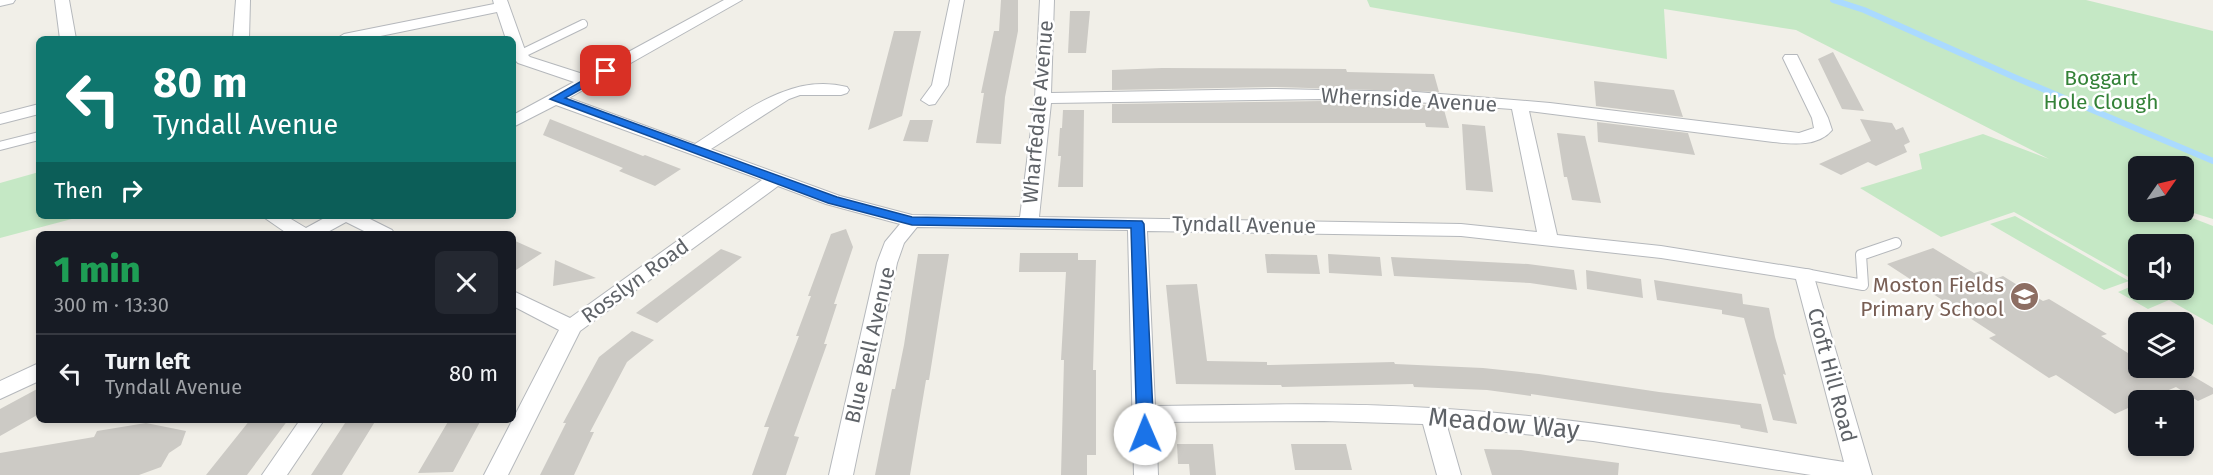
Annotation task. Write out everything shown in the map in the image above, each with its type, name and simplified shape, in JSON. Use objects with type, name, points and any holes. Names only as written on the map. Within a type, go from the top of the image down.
[{"type":"street","points":[[0,2],[8,0]]},
{"type":"street","points":[[62,0],[68,36]]},
{"type":"street","points":[[242,36],[243,0]]},
{"type":"street","points":[[516,120],[735,0]]},
{"type":"street","points":[[929,100],[940,85],[957,0]]},
{"type":"street","name":"Wharfedale Avenue","points":[[1029,224],[1043,98],[1047,0]]},
{"type":"street","points":[[357,36],[501,3],[512,36]]},
{"type":"street","points":[[516,47],[519,56],[524,60],[588,81]]},
{"type":"street","name":"Whernside Avenue","points":[[1043,98],[1316,95],[1416,97],[1520,106],[1801,139],[1817,135],[1823,130],[1820,118],[1791,58]]},
{"type":"street","points":[[696,151],[783,96],[798,90],[841,90]]},
{"type":"street","name":"Tyndall Avenue","points":[[556,99],[832,200],[912,221],[1437,229],[1548,238],[1661,252],[1805,274]]},
{"type":"street","points":[[1520,106],[1548,238]]},
{"type":"street","points":[[0,119],[36,110]]},
{"type":"street","name":"Rosslyn Road","points":[[496,475],[570,327],[775,180]]},
{"type":"street","points":[[277,219],[297,231]]},
{"type":"street","points":[[315,231],[337,219]]},
{"type":"street","points":[[355,219],[379,231]]},
{"type":"street","name":"Blue Bell Avenue","points":[[841,475],[887,263],[895,242],[912,221]]},
{"type":"street","points":[[1137,224],[1146,475]]},
{"type":"street","name":"Croft Hill Road","points":[[1805,274],[1859,475]]},
{"type":"street","points":[[516,300],[570,327]]},
{"type":"street","points":[[0,391],[36,373]]},
{"type":"street","name":"Meadow Way","points":[[1145,414],[1432,416],[1557,427],[1673,442],[1859,475]]},
{"type":"street","points":[[1432,416],[1449,475]]},
{"type":"street","points":[[274,475],[310,423]]},
{"type":"lane","points":[[519,56],[583,24]]},
{"type":"lane","points":[[0,146],[36,137]]},
{"type":"lane","points":[[1805,274],[1863,285],[1861,255],[1896,243]]},
{"type":"green space","name":"Boggart Hole Clough","points":[[1367,0],[2086,0],[2213,31],[2213,219],[2194,213],[2194,156],[2128,156],[2128,222],[2194,222],[2194,219],[2213,226],[2213,325],[2194,314],[2194,312],[2169,300],[2194,300],[2194,234],[2128,234],[2128,277],[2014,212],[1941,237],[1860,188],[1922,169],[1919,154],[1983,134],[2049,159],[1796,30],[1664,9],[1667,59],[1370,7]]},
{"type":"green space","points":[[36,173],[36,219],[72,219],[0,238],[0,183]]},
{"type":"green space","points":[[2015,216],[2128,281],[2104,290],[1990,224]]},
{"type":"green space","name":"Boggart Hole Clough","points":[[2128,288],[2128,298],[2118,292]]},
{"type":"green space","name":"Boggart Hole Clough","points":[[2132,300],[2169,300],[2148,309]]},
{"type":"building","points":[[1001,0],[1018,0],[1018,31],[1005,97],[1001,144],[976,143],[984,93],[981,93],[994,31],[999,31]]},
{"type":"building","points":[[1070,11],[1090,11],[1086,53],[1068,53]]},
{"type":"building","points":[[894,31],[921,31],[902,116],[868,130]]},
{"type":"building","points":[[1833,52],[1864,111],[1842,109],[1818,59]]},
{"type":"building","points":[[1346,69],[1347,72],[1434,74],[1439,92],[1276,87],[1112,90],[1112,70]]},
{"type":"building","points":[[1594,81],[1674,90],[1683,117],[1596,106]]},
{"type":"building","points":[[1323,101],[1443,106],[1449,128],[1426,127],[1425,123],[1112,123],[1112,104]]},
{"type":"building","points":[[1063,110],[1084,110],[1083,187],[1058,187],[1061,156],[1058,156]]},
{"type":"building","points":[[550,119],[681,169],[655,186],[619,171],[623,168],[543,135]]},
{"type":"building","points":[[1860,119],[1892,123],[1896,130],[1903,127],[1910,142],[1904,145],[1907,152],[1876,166],[1868,162],[1841,175],[1819,164],[1871,141]]},
{"type":"building","points":[[910,120],[933,120],[928,142],[903,141]]},
{"type":"building","points":[[1597,122],[1688,133],[1695,155],[1598,142]]},
{"type":"building","points":[[1462,124],[1485,126],[1493,192],[1466,190]]},
{"type":"building","points":[[1557,133],[1585,136],[1601,203],[1572,200],[1567,177],[1564,177]]},
{"type":"building","points":[[846,229],[853,247],[834,304],[837,304],[824,344],[827,344],[794,436],[799,437],[786,475],[752,475],[769,427],[764,427],[799,336],[796,336],[811,296],[808,296],[831,234]]},
{"type":"building","points":[[516,241],[542,253],[516,270]]},
{"type":"building","points":[[1933,248],[1974,273],[1981,271],[1995,279],[2003,276],[2043,301],[2049,299],[2107,334],[2101,336],[2128,353],[2128,378],[2194,377],[2213,388],[2213,394],[2198,401],[2194,398],[2194,390],[2181,390],[2176,387],[2169,390],[2128,390],[2128,408],[2115,414],[2056,375],[2049,378],[1989,338],[1996,335],[1887,264]]},
{"type":"building","points":[[721,249],[742,257],[657,323],[636,313]]},
{"type":"building","points":[[1020,253],[1078,253],[1078,260],[1096,260],[1093,370],[1096,370],[1096,455],[1087,455],[1087,475],[1061,475],[1064,360],[1061,360],[1066,272],[1019,272]]},
{"type":"building","points":[[918,254],[949,254],[929,380],[926,380],[910,475],[875,475],[892,389],[895,389],[904,345]]},
{"type":"building","points":[[1265,254],[1317,255],[1320,274],[1267,273]]},
{"type":"building","points":[[1328,254],[1380,257],[1382,276],[1329,273]]},
{"type":"building","points":[[1391,257],[1528,264],[1574,270],[1577,290],[1530,283],[1394,276]]},
{"type":"building","points":[[555,260],[596,278],[553,286]]},
{"type":"building","points":[[1586,270],[1641,279],[1643,298],[1587,289]]},
{"type":"building","points":[[1654,280],[1742,294],[1743,304],[1769,308],[1786,375],[1783,374],[1797,424],[1773,420],[1744,318],[1722,314],[1722,310],[1657,300]]},
{"type":"building","points":[[1197,284],[1207,361],[1267,362],[1267,365],[1394,362],[1395,364],[1483,368],[1539,374],[1761,404],[1768,433],[1741,428],[1740,425],[1531,394],[1531,396],[1487,390],[1414,387],[1413,384],[1282,387],[1281,385],[1176,384],[1166,285]]},
{"type":"building","points":[[632,331],[654,340],[627,362],[590,432],[594,432],[574,475],[540,475],[566,423],[563,423],[599,357]]},
{"type":"building","points":[[36,390],[36,416],[0,436],[0,409]]},
{"type":"building","points":[[146,423],[186,431],[181,445],[169,453],[161,467],[139,475],[0,475],[0,453],[94,437],[97,431]]},
{"type":"building","points":[[248,423],[286,423],[247,475],[206,475]]},
{"type":"building","points":[[345,423],[374,423],[342,475],[311,475]]},
{"type":"building","points":[[447,423],[479,423],[453,472],[418,473]]},
{"type":"building","points":[[1177,444],[1213,444],[1216,475],[1190,475],[1189,464],[1178,464]]},
{"type":"building","points":[[1291,444],[1346,444],[1352,470],[1295,470]]},
{"type":"building","points":[[1484,449],[1521,450],[1619,463],[1618,475],[1492,475]]},
{"type":"waterway","points":[[1833,0],[1864,10],[2014,77],[2213,161]]},
{"type":"place","name":"Moston Fields Primary School","points":[[2025,297]]},
{"type":"route","points":[[606,71],[556,99],[832,200],[912,221],[1137,224],[1145,434]]}]
